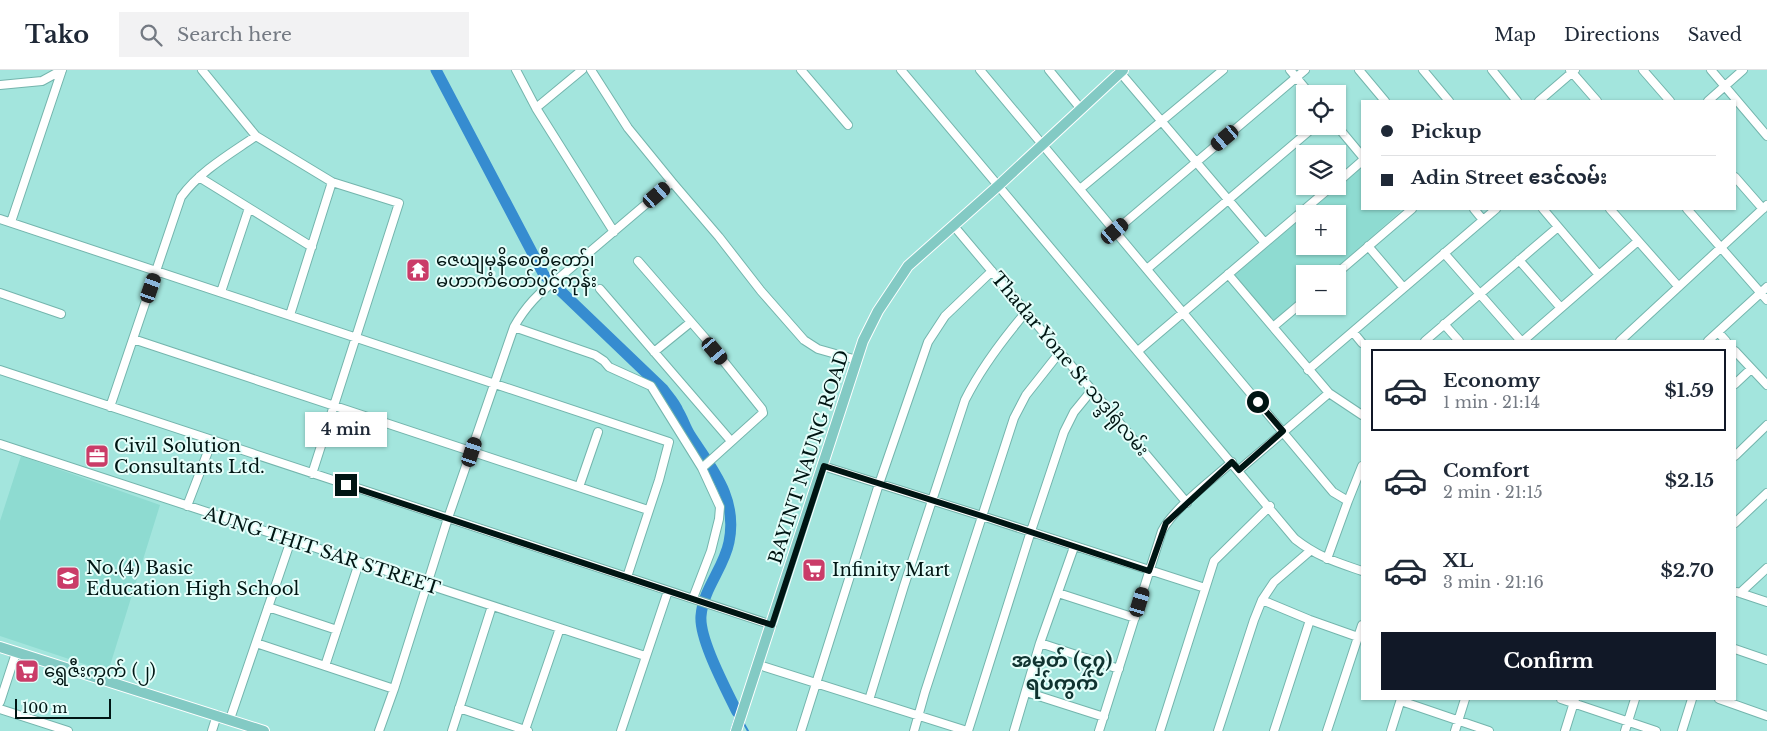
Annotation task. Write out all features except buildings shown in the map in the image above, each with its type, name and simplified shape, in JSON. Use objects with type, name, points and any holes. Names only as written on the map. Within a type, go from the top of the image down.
[{"type":"main road","name":"BAYINT NAUNG ROAD","points":[[739,723],[857,360],[878,311],[908,266],[1043,145],[1120,71]]},
{"type":"main road","points":[[0,647],[264,731]]},
{"type":"street","points":[[0,85],[42,82],[62,70]]},
{"type":"street","points":[[11,222],[62,70]]},
{"type":"street","points":[[202,70],[256,136],[332,182],[398,203],[312,474]]},
{"type":"street","points":[[516,70],[536,108],[614,232]]},
{"type":"street","points":[[536,108],[582,70]]},
{"type":"street","points":[[590,70],[628,128],[719,237],[761,291],[804,340],[818,349],[857,360]]},
{"type":"street","points":[[801,70],[848,125]]},
{"type":"street","points":[[901,70],[1296,538],[1310,551],[1361,571]]},
{"type":"street","points":[[980,70],[1333,492],[1348,501]]},
{"type":"street","points":[[1049,70],[1081,109]]},
{"type":"street","points":[[1080,189],[1223,70]]},
{"type":"street","points":[[1290,70],[1302,85]]},
{"type":"street","points":[[1115,231],[1305,70]]},
{"type":"street","points":[[1358,70],[1384,100]]},
{"type":"street","points":[[1423,70],[1448,100]]},
{"type":"street","points":[[1492,70],[1516,100]]},
{"type":"street","points":[[1643,70],[1669,100]]},
{"type":"street","points":[[1712,70],[1767,136]]},
{"type":"street","points":[[1709,100],[1743,70]]},
{"type":"street","points":[[1120,71],[1265,243]]},
{"type":"street","points":[[1539,100],[1573,71],[1595,100]]},
{"type":"street","points":[[1147,269],[1304,135]]},
{"type":"street","points":[[1344,135],[1361,155]]},
{"type":"street","points":[[110,407],[181,197],[199,176],[256,136]]},
{"type":"street","points":[[1346,175],[1361,162]]},
{"type":"street","points":[[199,176],[312,246]]},
{"type":"street","points":[[1621,340],[1765,207],[1736,178]]},
{"type":"street","points":[[290,315],[332,182]]},
{"type":"street","points":[[379,731],[448,518],[514,327],[521,315],[543,289],[559,278],[672,182]]},
{"type":"street","points":[[1138,351],[1321,195]]},
{"type":"street","points":[[221,292],[249,208]]},
{"type":"street","points":[[1346,265],[1409,210]]},
{"type":"street","points":[[1475,210],[1483,220]]},
{"type":"street","points":[[1308,370],[1495,210]]},
{"type":"street","points":[[1544,210],[1600,275]]},
{"type":"street","points":[[1611,210],[1678,286]]},
{"type":"street","points":[[1688,210],[1767,300]]},
{"type":"street","points":[[0,219],[670,442],[627,577]]},
{"type":"street","name":"Thadar Yone St သဒ္ဒါရုံလမ်း","points":[[953,225],[1187,502]]},
{"type":"street","points":[[1426,340],[1558,226]]},
{"type":"street","points":[[1523,340],[1638,241]]},
{"type":"street","points":[[1368,246],[1404,287]]},
{"type":"street","points":[[1444,252],[1521,340]]},
{"type":"street","points":[[1519,260],[1561,308]]},
{"type":"street","points":[[638,261],[762,409],[763,413],[705,466]]},
{"type":"street","points":[[801,731],[879,484],[928,342],[945,316],[992,271]]},
{"type":"street","points":[[1228,274],[1329,393],[1361,414]]},
{"type":"street","points":[[1709,340],[1767,287]]},
{"type":"street","points":[[600,289],[730,442]]},
{"type":"street","points":[[0,293],[61,314]]},
{"type":"street","points":[[1273,327],[1296,308]]},
{"type":"street","points":[[869,700],[931,501],[965,400],[975,380],[1003,339],[1026,312]]},
{"type":"street","points":[[654,352],[690,322]]},
{"type":"street","points":[[1444,324],[1457,340]]},
{"type":"street","points":[[514,327],[595,355],[609,367],[651,386],[661,400],[705,466],[720,507],[720,519],[697,599]]},
{"type":"street","points":[[1352,332],[1361,342]]},
{"type":"street","points":[[1718,332],[1725,340]]},
{"type":"street","points":[[133,340],[648,510]]},
{"type":"street","points":[[914,731],[1014,418],[1026,395],[1060,352]]},
{"type":"street","points":[[1736,352],[1767,385]]},
{"type":"street","points":[[1736,383],[1751,369]]},
{"type":"street","points":[[0,370],[772,625]]},
{"type":"street","points":[[759,664],[967,731],[1064,432],[1074,412],[1092,390]]},
{"type":"street","points":[[1239,470],[1329,393]]},
{"type":"street","points":[[1736,455],[1767,425]]},
{"type":"street","points":[[579,487],[598,432]]},
{"type":"street","points":[[188,506],[212,441]]},
{"type":"street","name":"AUNG THIT SAR STREET","points":[[0,444],[645,656]]},
{"type":"street","points":[[1099,731],[1166,523],[1232,462]]},
{"type":"street","points":[[824,466],[1205,588]]},
{"type":"street","points":[[1327,559],[1361,468]]},
{"type":"street","points":[[1736,522],[1767,492]]},
{"type":"street","points":[[1160,731],[1214,561],[1270,506]]},
{"type":"street","points":[[230,720],[291,540]]},
{"type":"street","points":[[1014,731],[1040,643],[1074,547]]},
{"type":"street","points":[[1218,731],[1262,600],[1274,582],[1310,551]]},
{"type":"street","points":[[325,666],[359,562]]},
{"type":"street","points":[[1738,592],[1767,568]]},
{"type":"street","points":[[621,731],[668,591]]},
{"type":"street","points":[[1738,592],[1767,602]]},
{"type":"street","points":[[1058,593],[1135,618]]},
{"type":"street","points":[[1262,600],[1358,637]]},
{"type":"street","points":[[452,731],[492,606]]},
{"type":"street","points":[[268,607],[337,630]]},
{"type":"street","points":[[1274,731],[1310,620]]},
{"type":"street","points":[[459,708],[527,730],[560,628]]},
{"type":"street","points":[[1327,731],[1361,628]]},
{"type":"street","points":[[256,643],[394,689]]},
{"type":"street","points":[[1040,643],[1119,669]]},
{"type":"street","points":[[1736,649],[1767,660]]},
{"type":"street","points":[[0,702],[16,653]]},
{"type":"street","points":[[1026,692],[1104,717]]},
{"type":"street","points":[[1391,731],[1401,700],[1489,731]]},
{"type":"street","points":[[1455,731],[1465,700]]},
{"type":"street","points":[[1625,731],[1636,700]]},
{"type":"street","points":[[1682,731],[1692,700]]},
{"type":"street","points":[[1721,700],[1767,716]]},
{"type":"street","points":[[1565,731],[1575,701],[1656,731]]},
{"type":"street","points":[[0,709],[68,731]]},
{"type":"street","points":[[212,731],[217,716]]},
{"type":"shaded area","points":[[1361,167],[1361,210],[1401,211],[1339,265],[1296,265],[1296,302],[1272,322],[1235,275],[1296,223],[1296,255],[1346,255],[1346,205],[1317,205],[1329,195],[1346,195],[1346,180]]},
{"type":"shaded area","name":"No.(4) Basic Education High School","points":[[21,456],[160,505],[108,672],[0,636],[0,521]]},
{"type":"waterway","points":[[436,70],[544,275],[663,389],[675,405],[688,432],[721,485],[730,512],[729,542],[723,561],[709,588],[701,616],[704,637],[714,664],[737,712]]},
{"type":"waterway","points":[[731,731],[737,712]]},
{"type":"waterway","points":[[743,722],[748,731]]},
{"type":"place","name":"ဇေယျမုနိစေတီတော်၊ မဟာကံတော်ပွင့်ကုန်း","points":[[418,270]]},
{"type":"place","name":"Civil Solution Consultants Ltd.","points":[[97,456]]},
{"type":"place","name":"Infinity Mart","points":[[814,570]]},
{"type":"place","name":"No.(4) Basic Education High School","points":[[68,578]]},
{"type":"place","name":"ရွှေဇီးကွက် (၂)","points":[[27,671]]},
{"type":"district","name":"အမှတ် (၄၇) ရပ်ကွက်","points":[[1062,672]]},
{"type":"route","points":[[346,485],[772,625],[824,466],[1031,531],[1149,571],[1166,523],[1232,462],[1239,470],[1283,431],[1258,402]]}]
